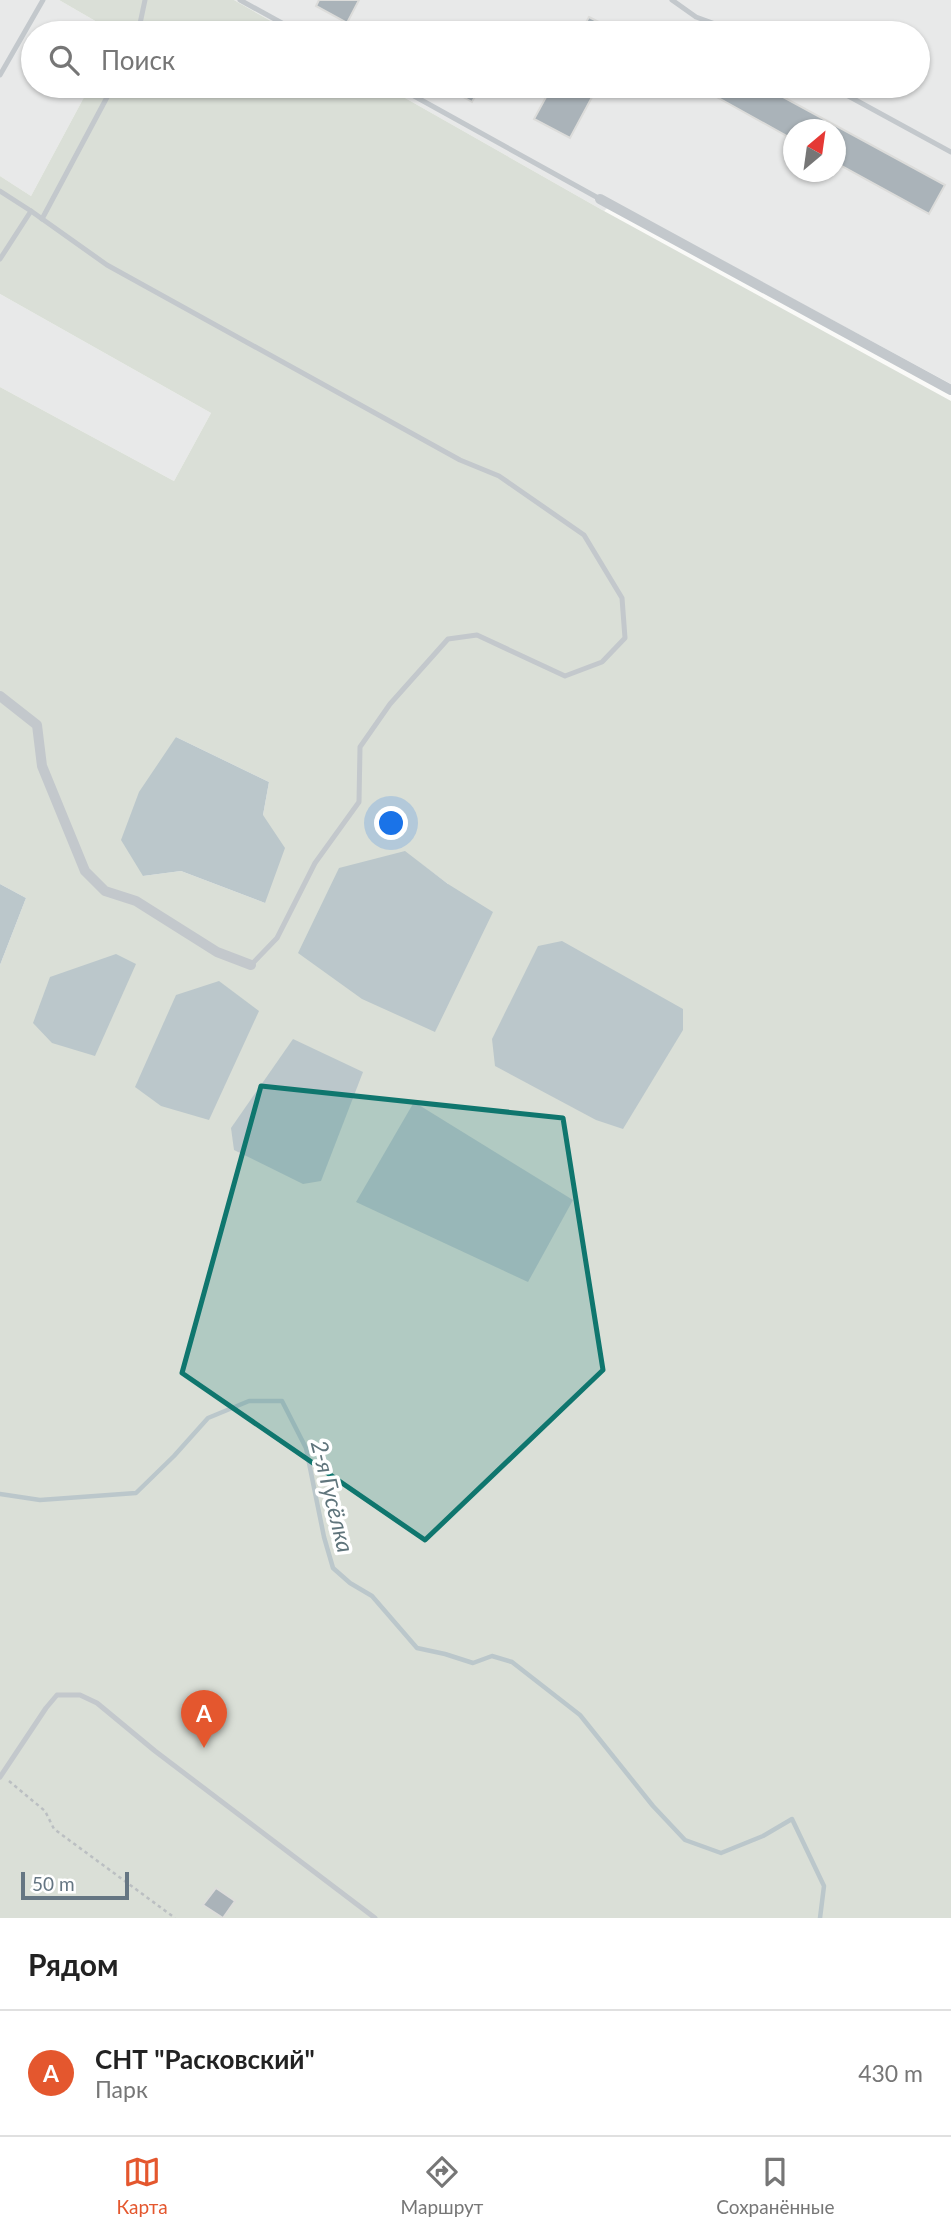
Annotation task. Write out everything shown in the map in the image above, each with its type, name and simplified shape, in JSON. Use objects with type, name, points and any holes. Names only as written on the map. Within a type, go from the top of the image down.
[{"type":"street","points":[[600,199],[951,390]]},
{"type":"street","points":[[0,696],[37,725],[42,766],[85,871],[105,891],[136,901],[217,952],[251,965]]},
{"type":"lane","points":[[31,21],[43,0]]},
{"type":"lane","points":[[141,21],[145,0]]},
{"type":"lane","points":[[240,0],[278,21]]},
{"type":"lane","points":[[672,0],[696,17],[707,21]]},
{"type":"lane","points":[[0,75],[21,38]]},
{"type":"lane","points":[[42,219],[107,98]]},
{"type":"lane","points":[[418,98],[600,199]]},
{"type":"lane","points":[[852,98],[951,152]]},
{"type":"lane","points":[[0,191],[119,272],[460,460],[499,476],[584,535],[622,598],[625,638],[602,662],[565,676],[477,635],[448,639],[390,704],[360,747],[359,802],[315,863],[277,939],[251,965]]},
{"type":"lane","points":[[0,259],[31,211]]},
{"type":"lane","points":[[1,1776],[46,1708],[57,1696],[80,1695],[97,1703],[155,1751],[374,1918]]},
{"type":"path","points":[[1,1776],[45,1811],[54,1829],[175,1918]]},
{"type":"highlighted area","points":[[261,1086],[563,1118],[603,1370],[425,1540],[182,1373]]},
{"type":"shaded area","points":[[0,0],[59,0],[95,21],[21,21],[21,98],[84,98],[31,196],[0,176]]},
{"type":"shaded area","points":[[59,0],[234,0],[271,21],[95,21]]},
{"type":"shaded area","points":[[234,0],[951,0],[951,384],[614,202],[604,211],[405,98],[930,98],[930,21],[271,21]]},
{"type":"shaded area","points":[[84,98],[405,98],[604,211],[951,401],[951,1918],[0,1918],[0,965],[26,898],[0,884],[0,387],[174,481],[211,413],[0,294],[0,176],[31,196]],"holes":[[[176,737],[269,782],[263,815],[265,903],[181,871],[143,876]],[[405,852],[448,884],[455,987],[435,1031]]]},
{"type":"shaded area","points":[[0,294],[211,413],[174,481],[0,387]]},
{"type":"shaded area","points":[[176,737],[269,782],[263,815],[285,848],[265,903],[181,871],[143,876],[121,840],[139,792]]},
{"type":"shaded area","points":[[405,851],[448,884],[493,912],[435,1032],[362,999],[298,953],[339,868]]},
{"type":"shaded area","points":[[0,884],[26,898],[0,965]]},
{"type":"shaded area","points":[[562,941],[683,1009],[683,1030],[623,1129],[596,1120],[495,1066],[492,1039],[538,946]]},
{"type":"shaded area","points":[[116,954],[136,964],[95,1056],[52,1043],[33,1023],[50,977]]},
{"type":"shaded area","points":[[219,981],[259,1011],[209,1120],[161,1106],[135,1087],[176,995]]},
{"type":"shaded area","points":[[293,1039],[363,1072],[321,1181],[303,1184],[234,1150],[231,1128]]},
{"type":"shaded area","points":[[414,1102],[573,1200],[528,1282],[356,1202]]},
{"type":"building","points":[[319,0],[359,0],[348,21],[316,6]]},
{"type":"building","points":[[545,98],[592,98],[570,138],[534,119]]},
{"type":"building","points":[[719,98],[785,98],[824,119],[783,119],[783,134]]},
{"type":"building","points":[[846,131],[945,185],[929,214],[846,168]]},
{"type":"building","points":[[216,1888],[235,1901],[223,1918],[203,1905]]},
{"type":"waterway","name":"2-я Гусёлка","points":[[0,1494],[40,1500],[136,1493],[208,1418],[249,1401],[282,1401],[306,1448],[333,1568],[350,1583],[372,1596],[417,1648],[473,1663],[492,1656],[512,1662],[580,1715],[653,1806],[685,1840],[721,1853],[763,1836],[792,1819],[824,1886],[820,1918]]},
{"type":"place","name":"СНТ \"Расковский\"","points":[[204,1748]]}]
